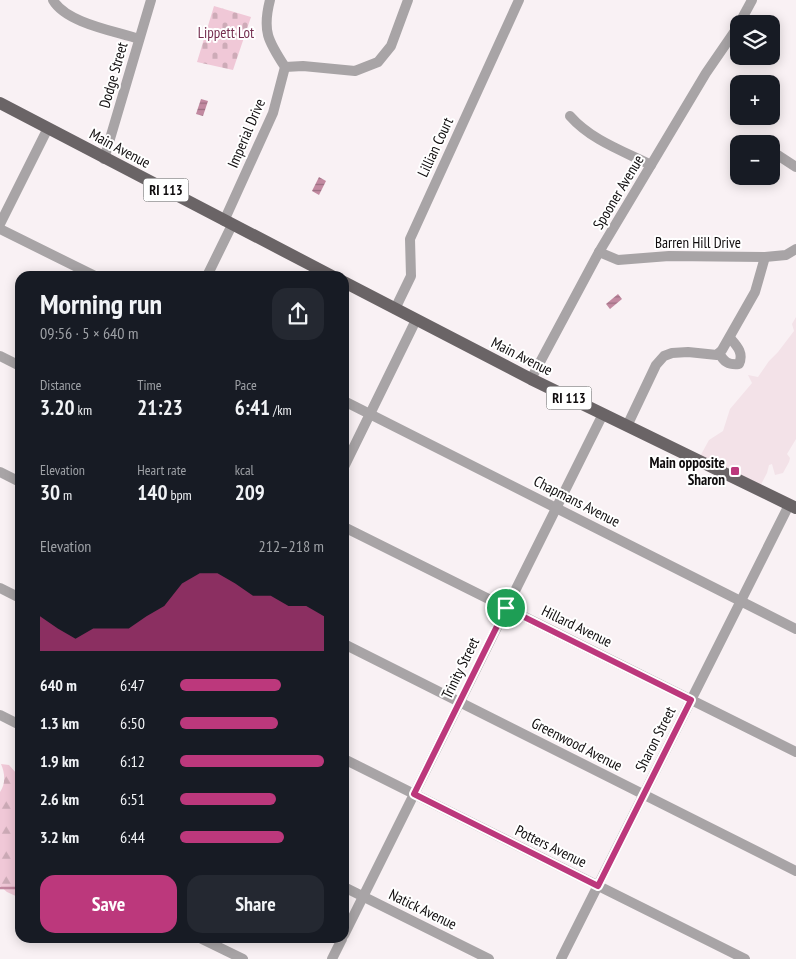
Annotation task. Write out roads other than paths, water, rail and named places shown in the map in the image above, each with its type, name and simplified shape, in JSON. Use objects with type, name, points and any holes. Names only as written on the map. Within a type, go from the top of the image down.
[{"type":"main road","name":"Main Avenue","points":[[0,103],[322,271]]},
{"type":"main road","name":"Main Avenue","points":[[349,285],[531,379],[793,506]]},
{"type":"street","points":[[53,0],[66,13],[83,21],[139,39]]},
{"type":"street","name":"Dodge Street","points":[[104,158],[151,0]]},
{"type":"street","points":[[270,0],[266,29],[272,48],[285,67],[302,66],[355,71],[378,62],[391,46],[408,0]]},
{"type":"street","name":"Lillian Court","points":[[395,309],[411,276],[410,239],[518,0]]},
{"type":"street","name":"Spooner Avenue","points":[[744,15],[752,0]]},
{"type":"street","name":"Spooner Avenue","points":[[531,379],[599,252],[706,73],[730,37]]},
{"type":"street","name":"Imperial Drive","points":[[209,271],[273,113],[285,67]]},
{"type":"street","points":[[570,116],[578,126],[595,138],[651,165]]},
{"type":"street","points":[[0,224],[48,128]]},
{"type":"street","points":[[780,156],[796,166]]},
{"type":"street","points":[[0,228],[85,271]]},
{"type":"street","name":"Barren Hill Drive","points":[[599,252],[618,260],[669,256],[765,257],[786,255],[796,249]]},
{"type":"street","points":[[627,426],[656,365],[664,356],[672,353],[688,352],[708,355],[717,355],[719,353],[730,338],[755,292],[765,257]]},
{"type":"street","points":[[349,457],[416,320]]},
{"type":"street","points":[[719,353],[723,361],[732,365],[739,364],[741,359],[740,350],[730,338]]},
{"type":"street","points":[[0,356],[15,364]]},
{"type":"street","name":"Chapmans Avenue","points":[[349,404],[796,628]]},
{"type":"street","name":"Trinity Street","points":[[349,925],[602,414]]},
{"type":"street","points":[[0,472],[15,480]]},
{"type":"street","name":"Sharon Street","points":[[561,959],[741,601],[793,506]]},
{"type":"street","name":"Hillard Avenue","points":[[349,530],[796,752]]},
{"type":"street","points":[[0,588],[15,596]]},
{"type":"street","name":"Greenwood Avenue","points":[[349,646],[796,870]]},
{"type":"street","points":[[0,715],[15,722]]},
{"type":"street","name":"Potters Avenue","points":[[349,762],[745,959]]},
{"type":"street","name":"Natick Avenue","points":[[349,889],[489,959]]},
{"type":"street","points":[[210,943],[243,959]]},
{"type":"street","points":[[332,959],[340,943]]},
{"type":"waterway","points":[[0,888],[15,888]]},
{"type":"place","name":"Main opposite Sharon","points":[[735,471]]},
{"type":"park label","name":"Lippett Lot","points":[[226,32]]}]
